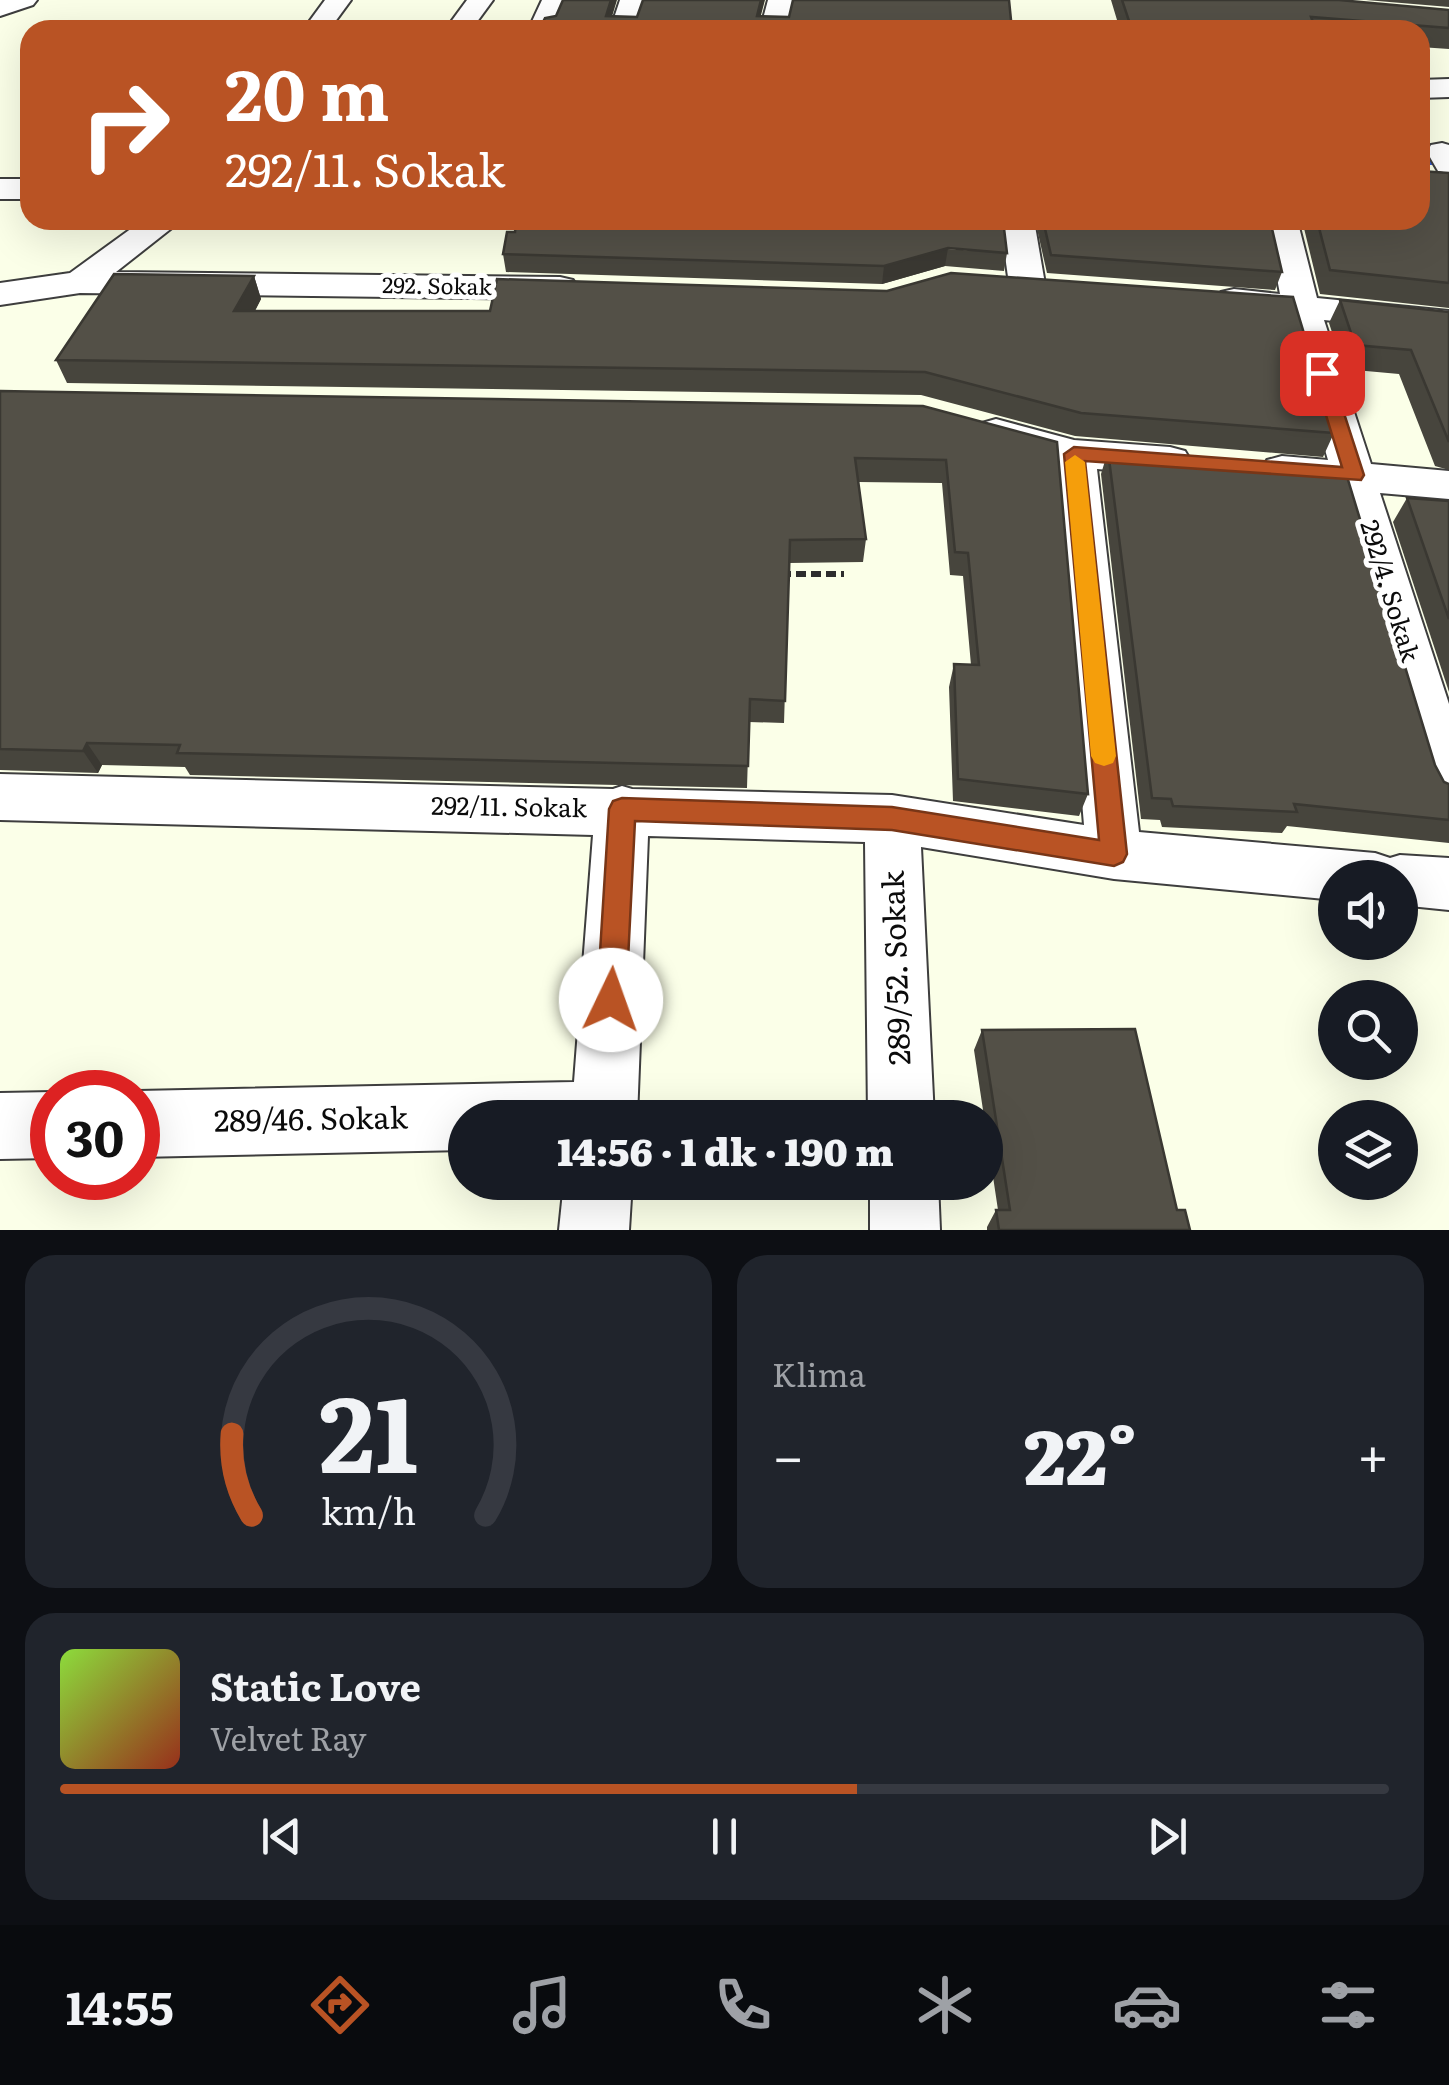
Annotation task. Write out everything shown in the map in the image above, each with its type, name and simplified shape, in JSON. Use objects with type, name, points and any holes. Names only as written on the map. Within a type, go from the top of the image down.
[{"type":"street","points":[[0,8],[24,0]]},
{"type":"street","points":[[80,282],[151,230]]},
{"type":"street","points":[[1016,230],[1011,283],[1066,287]]},
{"type":"street","name":"292/4. Sokak","points":[[1283,230],[1300,306],[1449,786]]},
{"type":"street","name":"292. Sokak","points":[[0,294],[80,282],[590,289]]},
{"type":"street","points":[[1203,298],[1449,322]]},
{"type":"street","points":[[959,422],[1074,454],[1449,485]]},
{"type":"street","points":[[1074,454],[1114,854]]},
{"type":"street","name":"292/11. Sokak","points":[[0,797],[892,818],[1114,854],[1318,873]]},
{"type":"street","points":[[605,1100],[622,809]]},
{"type":"street","name":"289/52. Sokak","points":[[892,818],[901,1100]]},
{"type":"street","points":[[1418,881],[1449,884]]},
{"type":"street","name":"289/46. Sokak","points":[[160,1124],[448,1119]]},
{"type":"street","points":[[0,1126],[30,1125]]},
{"type":"street","points":[[594,1230],[596,1200]]},
{"type":"street","points":[[904,1200],[905,1230]]},
{"type":"path","points":[[767,574],[844,574]]},
{"type":"building","points":[[563,0],[611,0],[606,16],[637,17],[643,0],[761,0],[757,16],[789,17],[793,0],[1009,0],[1011,20],[544,20],[556,16]]},
{"type":"building","points":[[1122,0],[1339,0],[1449,10],[1449,28],[1430,26],[1430,20],[1311,17],[1312,20],[1129,20]]},
{"type":"building","points":[[1430,172],[1449,173],[1449,283],[1330,270],[1320,230],[1430,230]]},
{"type":"building","points":[[1004,230],[1007,253],[948,248],[884,266],[503,254],[507,232]]},
{"type":"building","points":[[1045,230],[1272,230],[1282,272],[1051,255]]},
{"type":"building","points":[[951,273],[1293,297],[1334,433],[1081,413],[925,372],[56,360],[114,274],[254,276],[234,311],[490,311],[497,279],[887,291]]},
{"type":"building","points":[[1340,300],[1449,312],[1449,442],[1411,350],[1355,345]]},
{"type":"building","points":[[0,391],[923,406],[1057,442],[1088,794],[958,779],[954,664],[979,665],[968,553],[955,552],[946,460],[855,458],[866,539],[790,540],[785,701],[750,699],[748,766],[177,753],[180,745],[87,743],[83,751],[0,749]]},
{"type":"building","points":[[1108,451],[1345,470],[1435,765],[1449,784],[1449,820],[1294,804],[1297,812],[1173,806],[1171,799],[1152,798]]},
{"type":"building","points":[[1407,498],[1449,501],[1449,619]]},
{"type":"building","points":[[1135,1029],[1177,1210],[1185,1210],[1190,1230],[999,1230],[996,1210],[1010,1210],[1003,1165],[1003,1100],[993,1100],[982,1030]]},
{"type":"waterway","points":[[1430,162],[1449,162]]},
{"type":"slow traffic","points":[[1075,462],[1104,756]]},
{"type":"route","points":[[611,1000],[622,809],[892,818],[1114,854],[1074,454],[1354,475],[1322,373]]}]
